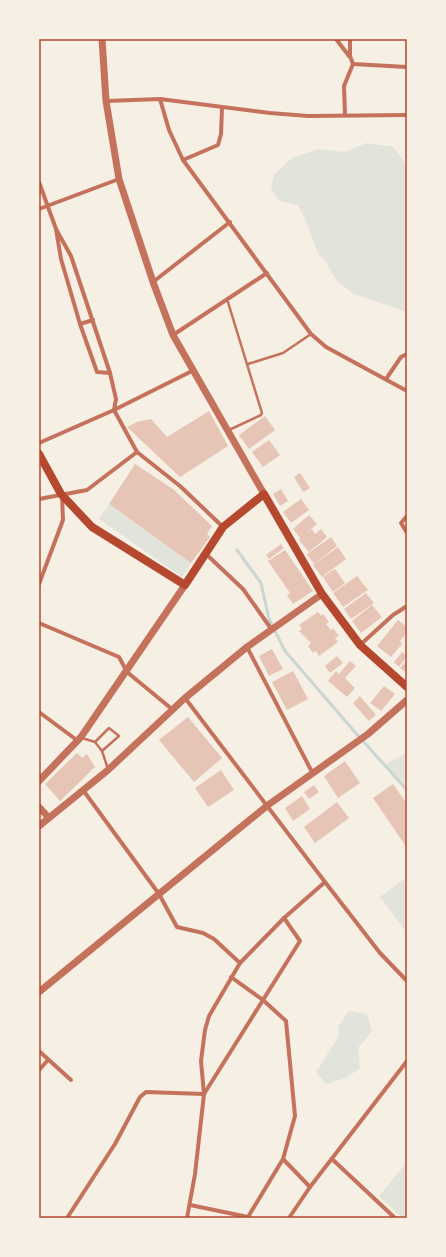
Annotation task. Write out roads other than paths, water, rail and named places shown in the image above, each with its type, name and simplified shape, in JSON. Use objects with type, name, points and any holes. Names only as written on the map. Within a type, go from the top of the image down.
[{"type":"main road","points":[[39,454],[62,494],[92,527],[185,585],[223,527],[264,494],[322,594],[360,645],[407,687]]},
{"type":"street","points":[[102,39],[106,102],[119,179],[153,282],[173,335],[264,494]]},
{"type":"street","points":[[336,39],[350,56],[353,64],[344,86],[345,115]]},
{"type":"street","points":[[350,39],[350,56]]},
{"type":"street","points":[[353,64],[407,67]]},
{"type":"street","points":[[106,102],[160,99],[222,108],[300,115],[407,115]]},
{"type":"street","points":[[160,99],[169,130],[184,160],[311,334],[326,347],[407,391]]},
{"type":"street","points":[[184,160],[218,145],[221,134],[222,108]]},
{"type":"street","points":[[39,209],[119,179]]},
{"type":"street","points":[[39,182],[49,205],[56,228],[61,259],[80,324],[97,372],[110,373]]},
{"type":"street","points":[[153,282],[230,222]]},
{"type":"street","points":[[56,228],[71,256],[110,373],[116,399],[114,410],[137,452],[180,486],[223,527]]},
{"type":"street","points":[[173,335],[267,273]]},
{"type":"street","points":[[80,324],[92,320]]},
{"type":"street","points":[[386,379],[401,357],[407,354]]},
{"type":"street","points":[[39,443],[114,410],[194,370]]},
{"type":"street","points":[[39,499],[87,490],[137,452]]},
{"type":"street","points":[[39,584],[63,520],[62,494]]},
{"type":"street","points":[[407,516],[401,523],[407,533]]},
{"type":"street","points":[[206,554],[243,590],[274,628]]},
{"type":"street","points":[[39,780],[80,739],[185,585]]},
{"type":"street","points":[[39,826],[108,770],[174,710],[185,698],[247,647],[322,594]]},
{"type":"street","points":[[360,645],[393,615],[407,606]]},
{"type":"street","points":[[39,623],[119,657],[127,672],[174,710]]},
{"type":"street","points":[[247,647],[312,772]]},
{"type":"street","points":[[185,698],[380,953],[407,981]]},
{"type":"street","points":[[39,992],[268,805],[312,772],[358,742],[407,700]]},
{"type":"street","points":[[39,712],[80,739]]},
{"type":"street","points":[[83,790],[159,894],[177,927],[203,933],[214,939],[240,963]]},
{"type":"street","points":[[39,807],[49,818]]},
{"type":"street","points":[[187,1218],[195,1174],[204,1094],[201,1061],[205,1030],[209,1016],[240,963],[284,918],[325,882]]},
{"type":"street","points":[[204,1094],[300,941],[284,918]]},
{"type":"street","points":[[190,1205],[248,1217],[283,1159],[295,1116],[286,1021],[263,1000],[231,977]]},
{"type":"street","points":[[39,1051],[71,1080]]},
{"type":"street","points":[[39,1070],[48,1060]]},
{"type":"street","points":[[289,1218],[310,1187],[407,1061]]},
{"type":"street","points":[[67,1218],[114,1144],[140,1097],[146,1092],[204,1094]]},
{"type":"street","points":[[283,1159],[310,1187]]},
{"type":"street","points":[[332,1159],[395,1218]]},
{"type":"lane","points":[[227,298],[262,413],[261,415],[227,431]]},
{"type":"lane","points":[[248,364],[283,353],[311,334]]},
{"type":"lane","points":[[95,742],[109,728],[119,736],[102,751]]},
{"type":"lane","points":[[80,739],[95,742],[102,751],[108,770]]},
{"type":"waterway","points":[[237,550],[261,583],[269,619],[285,651],[407,790]]}]
